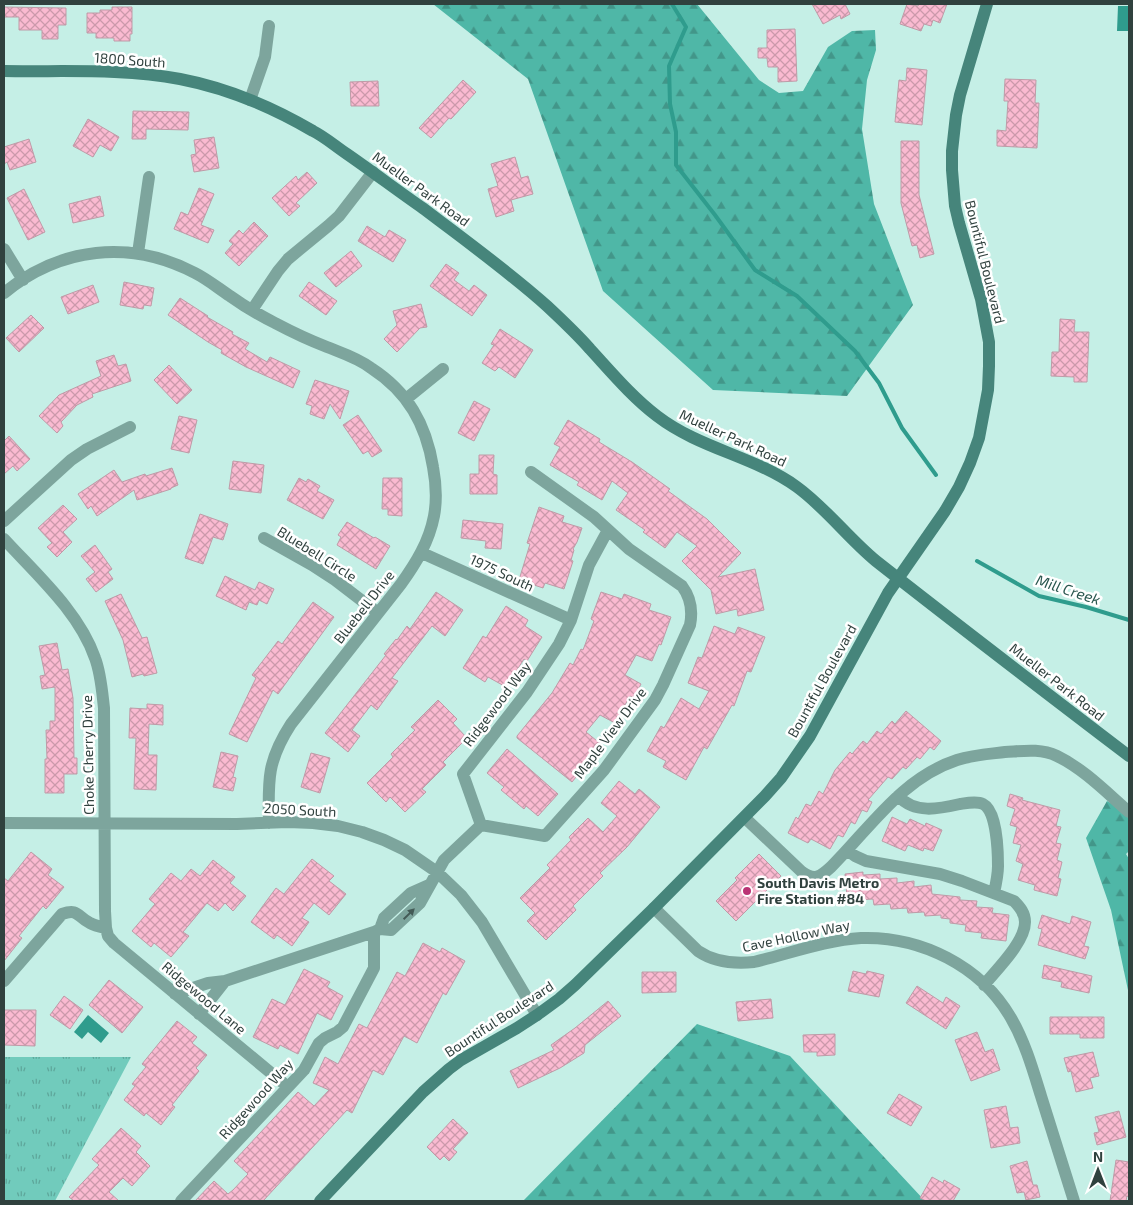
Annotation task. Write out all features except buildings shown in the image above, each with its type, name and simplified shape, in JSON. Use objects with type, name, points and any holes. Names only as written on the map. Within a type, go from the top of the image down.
[{"type":"main road","name":"Bountiful Boulevard","points":[[320,1201],[417,1099],[449,1069],[537,1015],[575,985],[745,818],[781,778],[810,736],[888,593],[945,511],[959,487],[979,438],[988,390],[989,342],[986,319],[959,223],[954,198],[952,170],[953,134],[960,95],[987,4]]},
{"type":"main road","name":"1800 South","points":[[4,71],[107,72],[159,76],[182,79],[250,100]]},
{"type":"main road","name":"Mueller Park Road","points":[[250,100],[279,112],[316,132],[485,255],[531,291],[566,323],[627,390],[666,423],[705,444],[782,476],[800,489],[852,540],[898,578],[1129,756]]},
{"type":"street","points":[[250,100],[265,56],[269,26]]},
{"type":"street","points":[[4,293],[40,269],[78,256],[117,252],[138,253],[179,265],[197,274],[252,310],[288,259],[339,216],[373,172]]},
{"type":"street","points":[[138,253],[149,177]]},
{"type":"street","points":[[4,249],[23,280]]},
{"type":"street","name":"Bluebell Drive","points":[[252,310],[296,334],[355,358],[369,366],[406,399],[415,412],[428,441],[435,476],[436,496],[429,534],[422,552],[407,576],[291,724],[276,749],[271,763],[269,778],[268,823]]},
{"type":"street","points":[[406,399],[443,369]]},
{"type":"street","points":[[4,521],[71,460],[88,448],[130,427]]},
{"type":"street","name":"Maple View Drive","points":[[481,825],[545,836],[604,770],[655,700],[690,625],[692,608],[687,593],[682,586],[629,549],[594,517],[531,472]]},
{"type":"street","name":"Ridgewood Way","points":[[481,825],[463,774],[527,692],[560,644],[571,620],[589,565],[608,530]]},
{"type":"street","name":"Bluebell Circle","points":[[264,538],[327,575],[378,613]]},
{"type":"street","name":"Choke Cherry Drive","points":[[4,539],[74,618],[96,659],[104,708],[104,823]]},
{"type":"street","name":"1975 South","points":[[422,552],[571,620]]},
{"type":"street","points":[[745,818],[802,872],[815,877],[822,875],[898,796],[932,771],[957,760],[972,756],[1027,750],[1037,750],[1056,755],[1071,764],[1129,812]]},
{"type":"street","points":[[898,796],[908,805],[921,808],[944,808],[972,802],[986,805],[992,816],[996,834],[998,867],[994,893]]},
{"type":"street","name":"2050 South","points":[[4,823],[313,823],[338,826],[362,832],[405,850],[437,872],[461,895],[482,922],[537,1015]]},
{"type":"street","points":[[104,823],[106,928]]},
{"type":"street","points":[[175,994],[208,983],[225,981],[377,931],[391,930],[420,903],[444,860],[481,825]]},
{"type":"street","points":[[847,850],[866,861],[940,874],[1014,901],[1024,914],[1025,922],[1020,938],[984,985]]},
{"type":"street","name":"Cave Hollow Way","points":[[654,908],[693,947],[703,954],[721,961],[754,962],[845,940],[876,938],[910,943],[936,952],[962,966],[984,985],[1003,1006],[1019,1032],[1074,1201]]},
{"type":"street","name":"Ridgewood Lane","points":[[4,981],[62,914],[70,912],[78,914],[90,923],[106,928],[108,936],[114,942],[288,1087]]},
{"type":"street","name":"Ridgewood Way","points":[[181,1201],[304,1070],[319,1043],[343,1027],[374,968],[377,931]]},
{"type":"street","points":[[199,1014],[225,981]]},
{"type":"green space","points":[[433,4],[697,4],[759,80],[779,93],[803,91],[828,47],[852,31],[875,30],[876,50],[867,80],[862,129],[874,204],[913,305],[847,396],[713,390],[603,291],[528,79]]},
{"type":"green space","points":[[1107,801],[1129,813],[1129,851],[1126,854],[1129,859],[1129,995],[1111,910],[1086,838]]},
{"type":"green space","points":[[697,1024],[790,1056],[925,1201],[523,1201]]},
{"type":"green space","points":[[4,1057],[131,1057],[55,1201],[4,1201]]},
{"type":"shaded area","points":[[1118,6],[1129,6],[1128,31],[1117,31]]},
{"type":"shaded area","points":[[88,1015],[109,1033],[101,1043],[88,1032],[82,1039],[74,1032]]},
{"type":"waterway","points":[[672,4],[686,27],[669,66],[670,104],[676,132],[676,165],[755,270],[797,296],[855,351],[879,383],[902,428],[936,475]]},
{"type":"waterway","name":"Mill Creek","points":[[977,561],[1039,596],[1129,620]]},
{"type":"place","name":"South Davis Metro Fire Station #84","points":[[747,891]]}]
